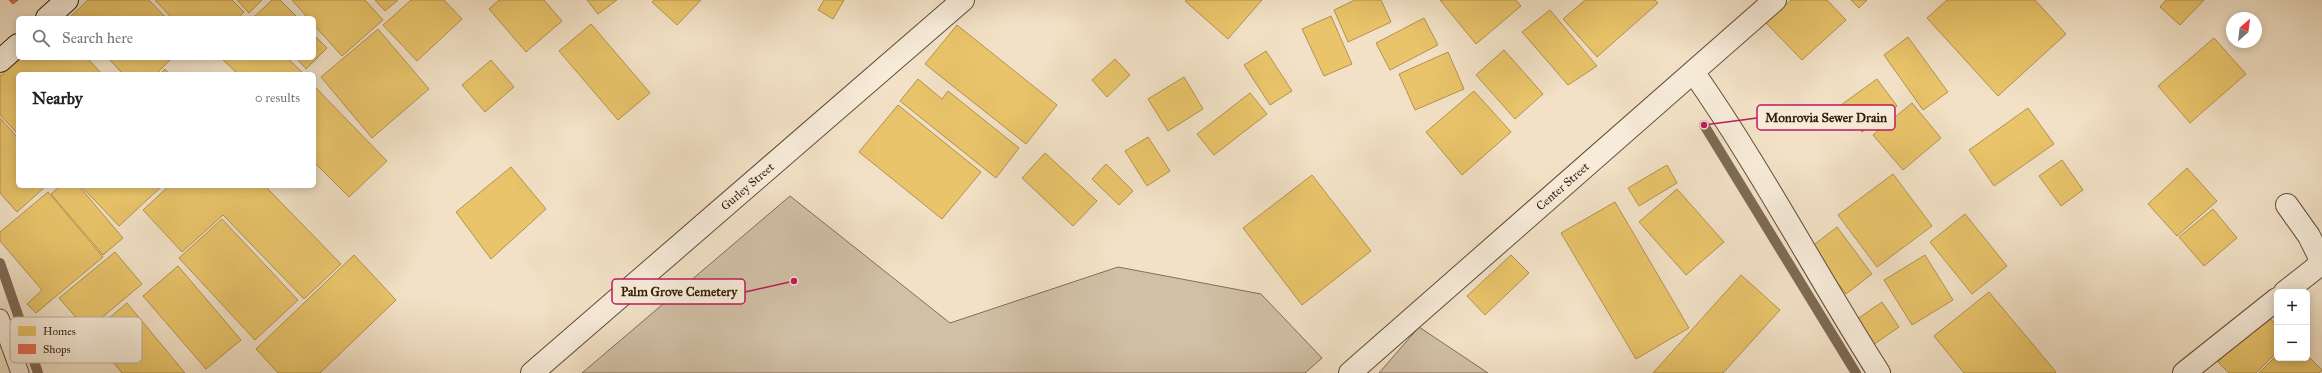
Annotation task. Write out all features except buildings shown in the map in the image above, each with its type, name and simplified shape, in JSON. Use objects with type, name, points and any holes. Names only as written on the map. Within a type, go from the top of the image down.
[{"type":"street","points":[[49,16],[67,0]]},
{"type":"street","name":"Gurley Street","points":[[532,373],[963,0]]},
{"type":"street","name":"Center Street","points":[[1350,373],[1694,73],[1775,0]]},
{"type":"street","points":[[0,61],[16,47]]},
{"type":"street","points":[[1694,73],[1726,119],[1835,304],[1879,373]]},
{"type":"street","points":[[2287,205],[2309,236],[2320,258],[2317,267],[2289,289]]},
{"type":"street","points":[[2184,373],[2274,301]]},
{"type":"lane","points":[[0,318],[10,346]]},
{"type":"lane","points":[[16,363],[20,373]]},
{"type":"shaded area","points":[[790,196],[950,323],[1118,267],[1261,294],[1322,358],[1305,373],[582,373]]},
{"type":"shaded area","points":[[1419,327],[1488,373],[1379,373]]},
{"type":"waterway","points":[[1704,125],[1856,373]]},
{"type":"waterway","points":[[0,263],[19,317]]},
{"type":"waterway","points":[[35,363],[38,373]]},
{"type":"place","name":"Monrovia Sewer Drain","points":[[1704,125]]},
{"type":"place","name":"Palm Grove Cemetery","points":[[794,281]]}]
